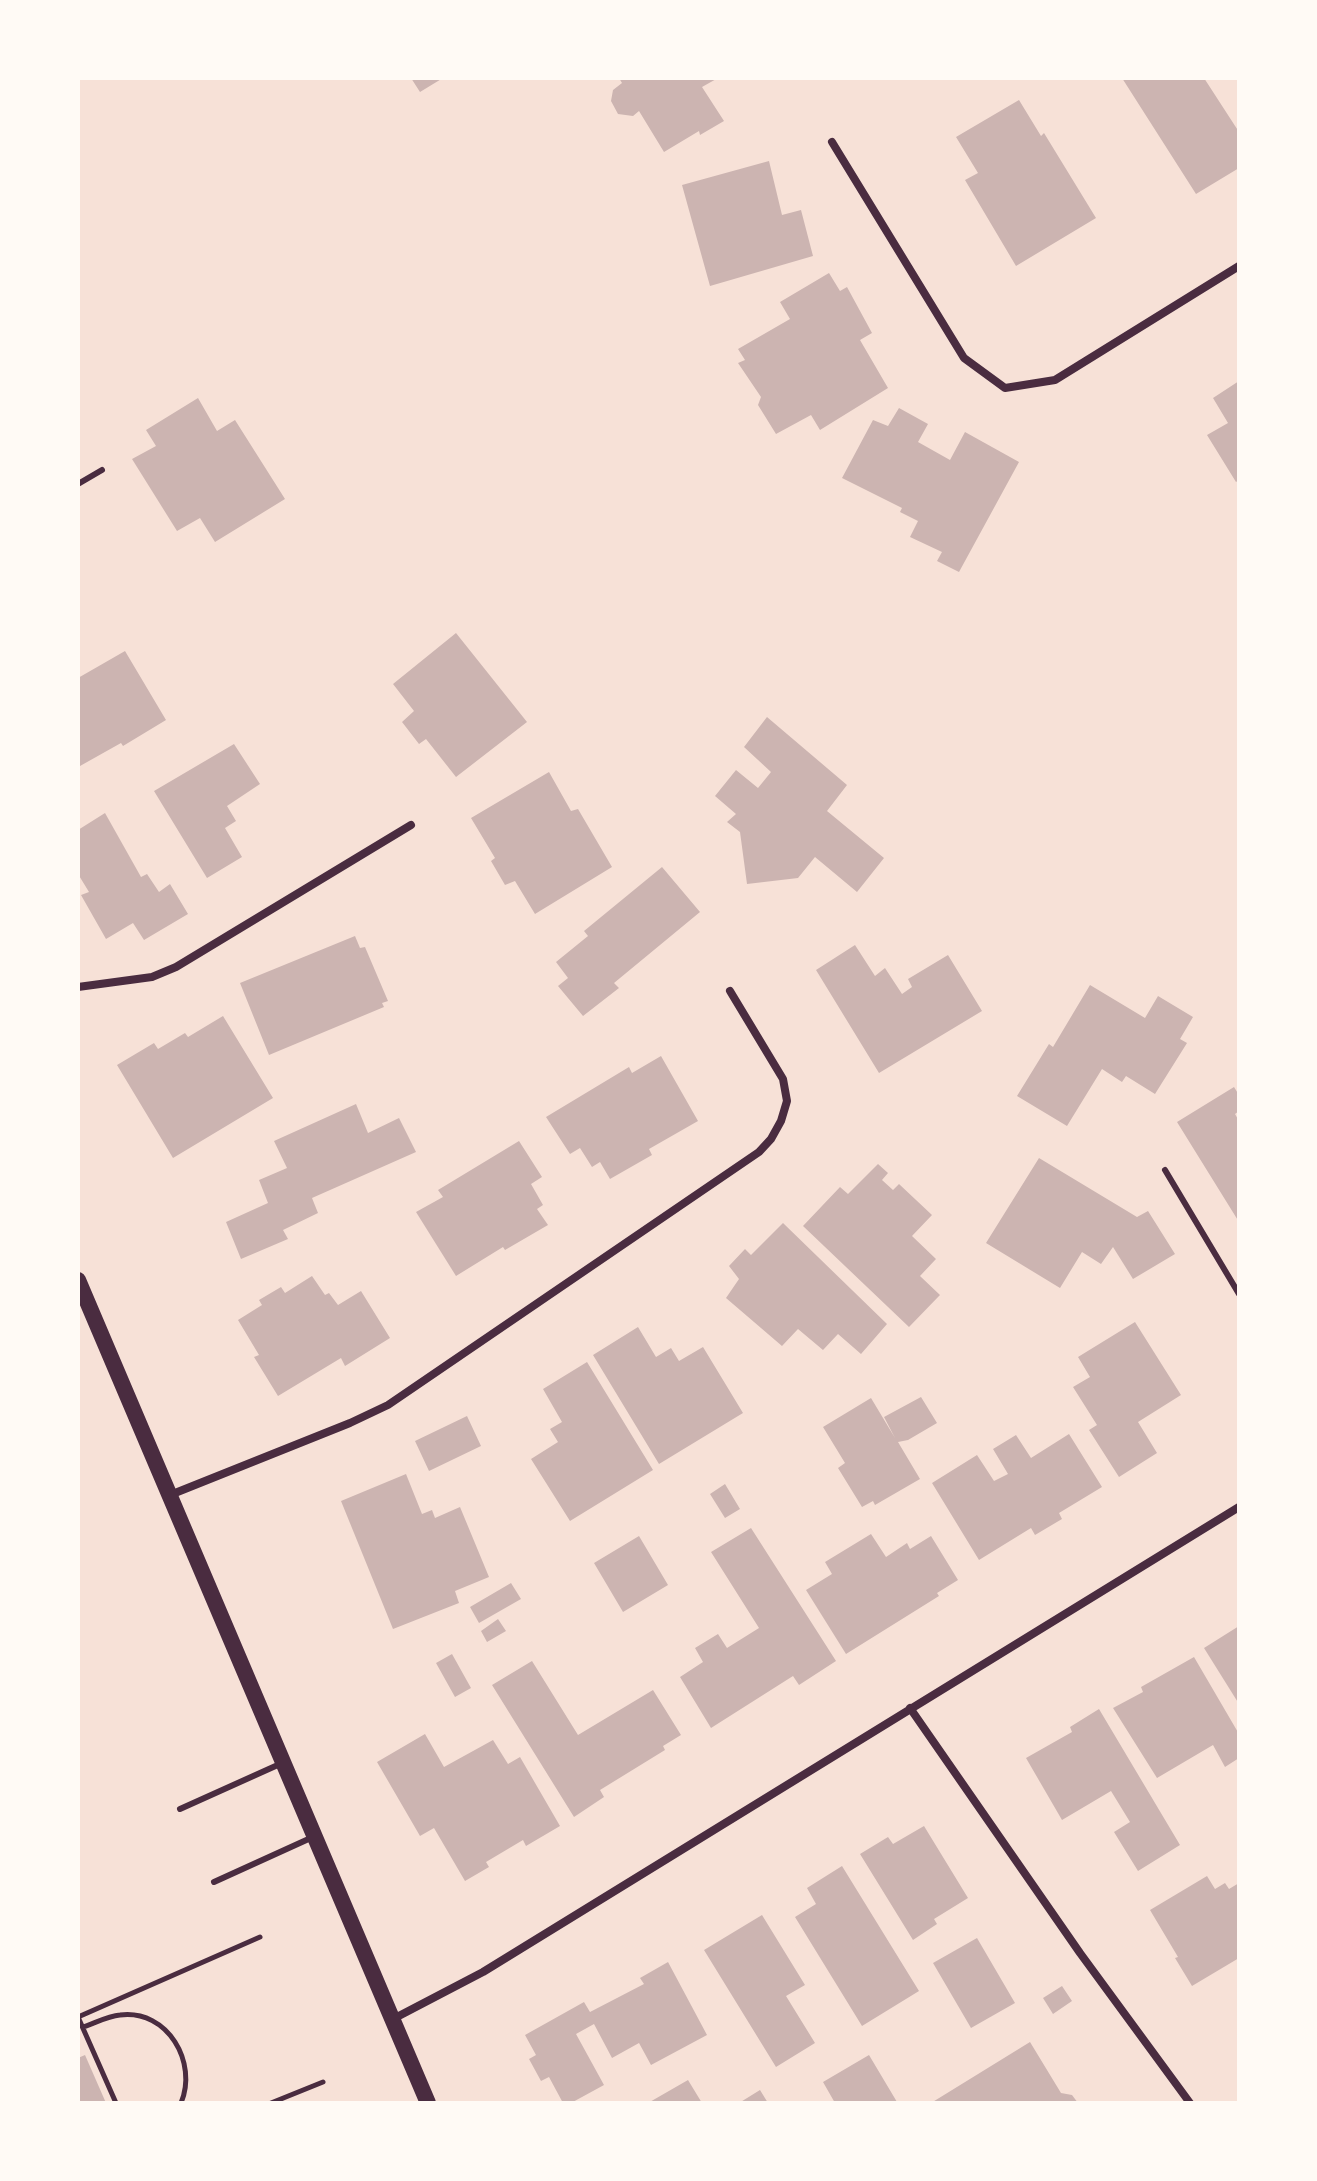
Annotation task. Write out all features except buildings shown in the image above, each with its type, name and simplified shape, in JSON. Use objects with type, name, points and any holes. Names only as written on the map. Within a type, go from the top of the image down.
[{"type":"main road","points":[[78,1280],[428,2103]]},
{"type":"street","points":[[832,142],[964,358],[1005,388],[1055,380],[1239,266]]},
{"type":"street","points":[[78,987],[152,977],[176,967],[411,825]]},
{"type":"street","points":[[170,1495],[388,1405],[759,1152],[781,1121],[787,1101],[783,1079],[730,991]]},
{"type":"street","points":[[393,2019],[483,1972],[1239,1507]]},
{"type":"street","points":[[910,1708],[1080,1953],[1190,2103]]},
{"type":"lane","points":[[78,484],[102,470]]},
{"type":"lane","points":[[1165,1170],[1239,1294]]},
{"type":"lane","points":[[180,1809],[284,1763]]},
{"type":"lane","points":[[214,1882],[314,1836]]},
{"type":"path","points":[[116,2103],[78,2017],[260,1937]]},
{"type":"path","points":[[83,2027],[122,2014],[149,2020],[160,2026],[172,2037],[185,2061],[186,2092],[181,2103]]},
{"type":"path","points":[[271,2103],[323,2082]]}]
